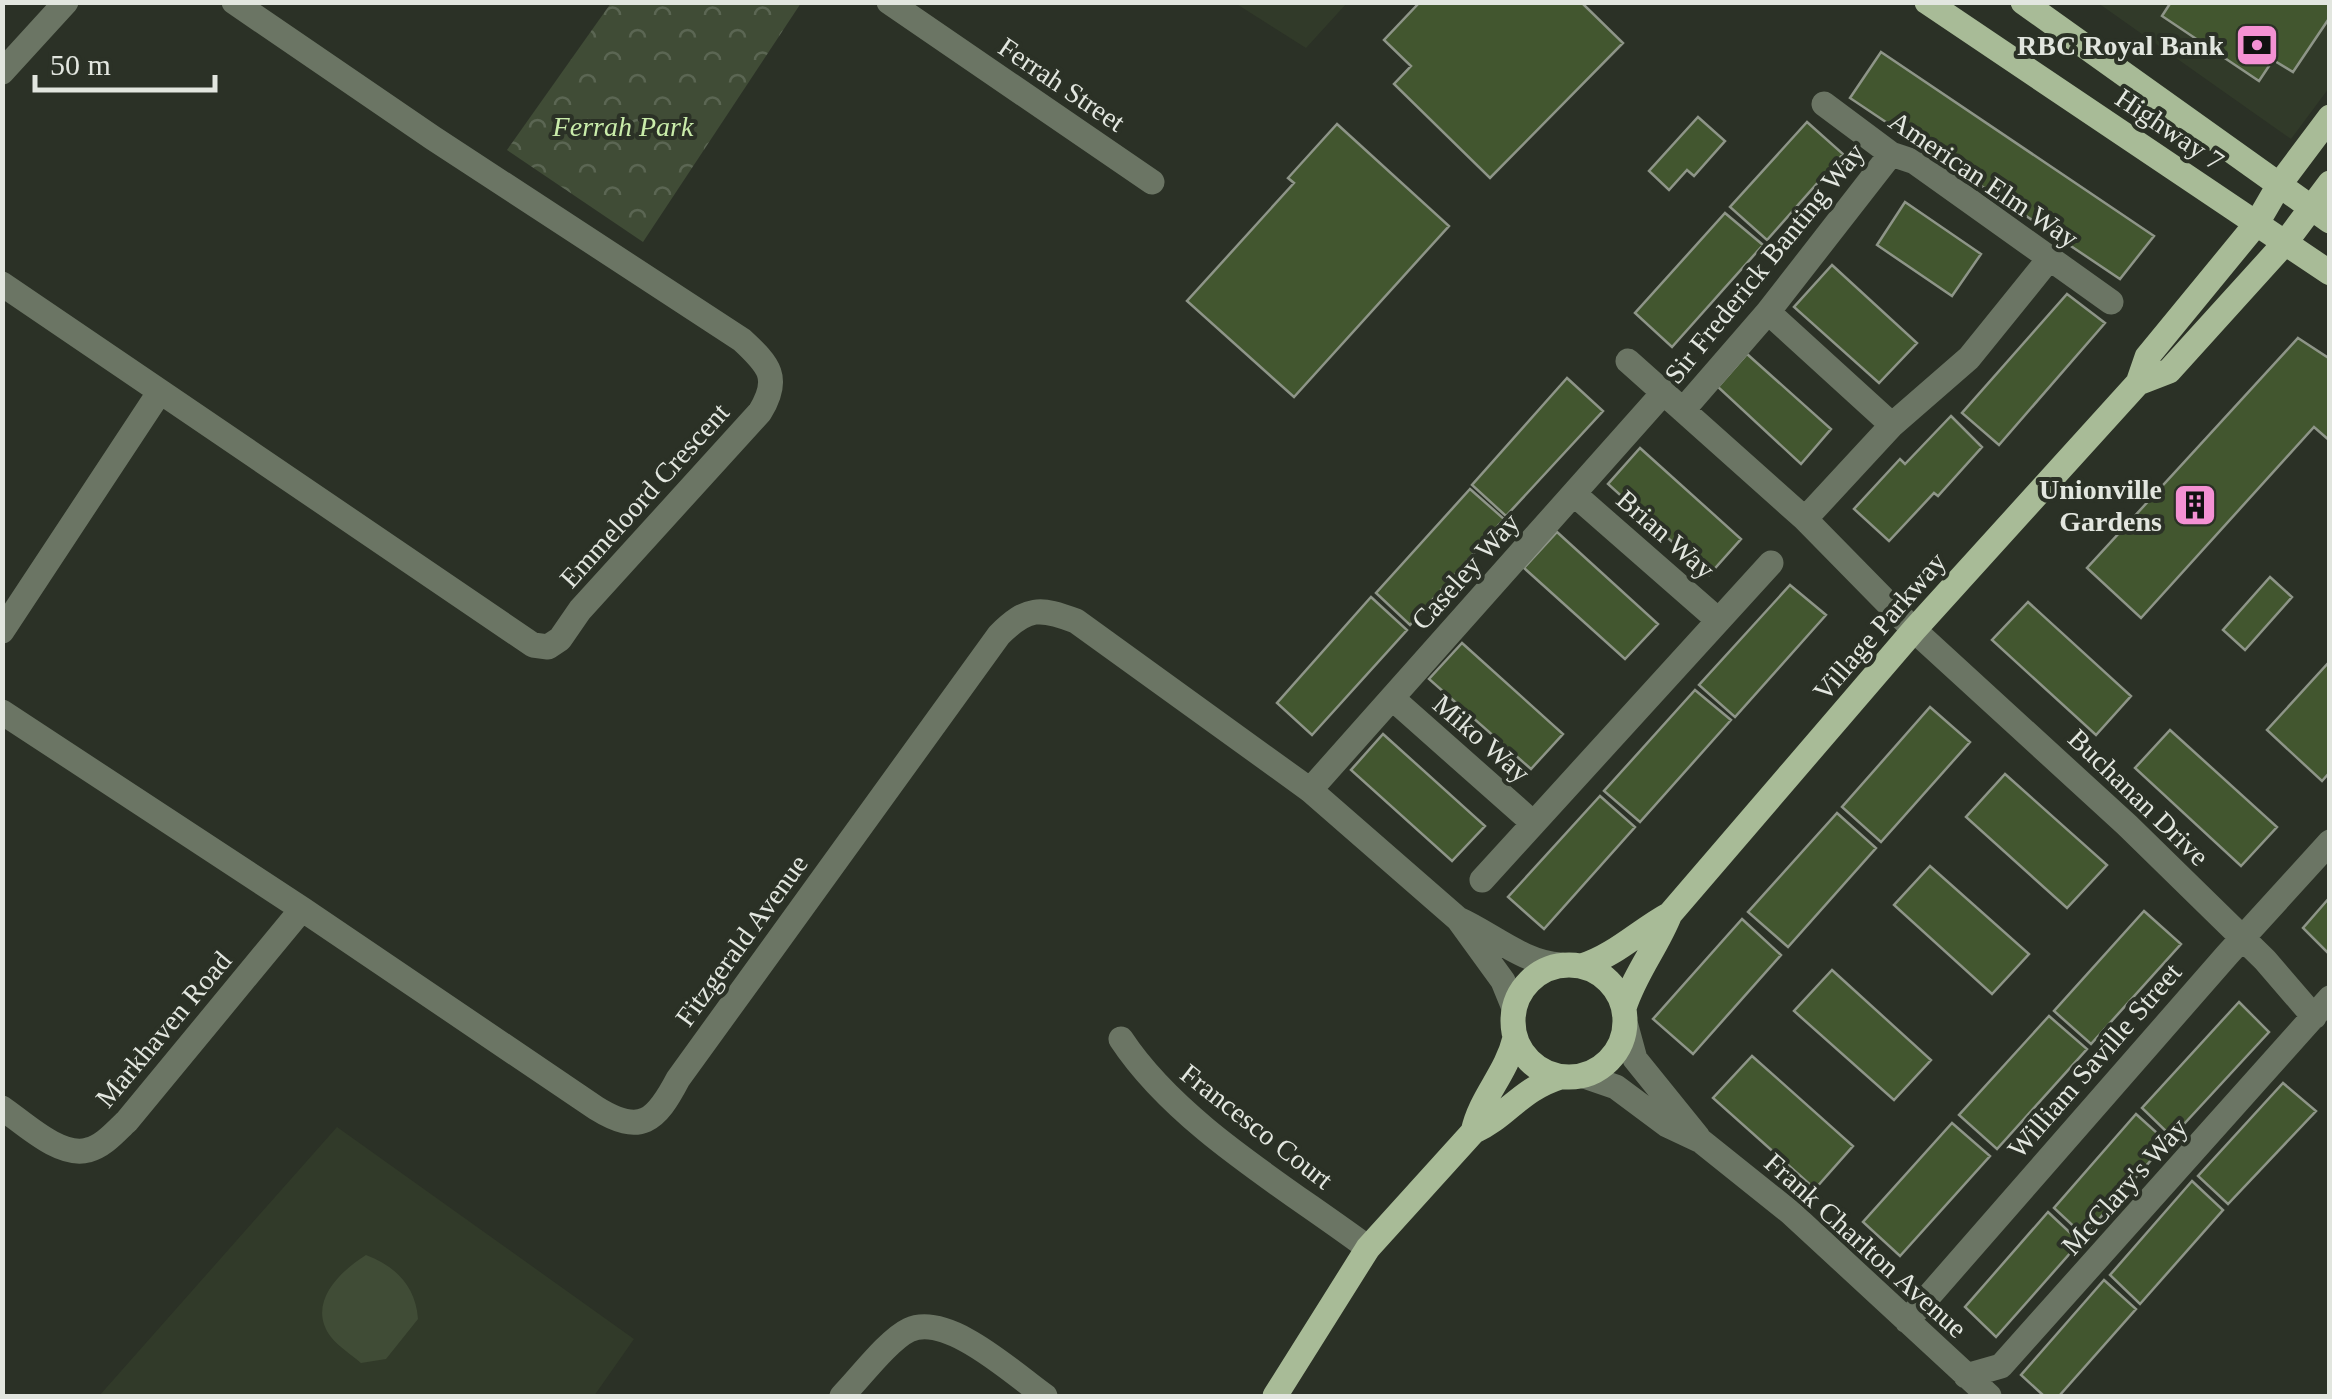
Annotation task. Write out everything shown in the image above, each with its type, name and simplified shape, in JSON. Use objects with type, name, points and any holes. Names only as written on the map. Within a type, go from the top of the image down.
[{"type":"main road","name":"Highway 7","points":[[1927,2],[2330,273]]},
{"type":"main road","name":"Highway 7","points":[[2023,2],[2321,215]]},
{"type":"main road","name":"Village Parkway","points":[[1625,1017],[1634,977],[1660,940],[1670,914],[1914,630],[2138,383],[2147,357],[2257,223],[2279,185],[2330,117]]},
{"type":"main road","name":"Village Parkway","points":[[2138,383],[2168,372],[2285,243],[2321,215],[2330,183]]},
{"type":"main road","name":"Village Parkway","points":[[1572,966],[1610,954],[1670,914]]},
{"type":"main road","points":[[1275,1396],[1368,1248],[1473,1132],[1492,1124],[1526,1091],[1600,1069],[1613,1058],[1622,1043],[1625,1017],[1609,981],[1572,966],[1545,970],[1531,979],[1514,1008],[1515,1038],[1503,1072],[1478,1109],[1473,1132]]},
{"type":"main road","points":[[1515,1038],[1532,1064],[1572,1077]]},
{"type":"street","points":[[2,72],[66,2]]},
{"type":"street","name":"Emmeloord Crescent","points":[[2,284],[519,638],[548,647],[560,639],[580,610],[760,412],[770,396],[772,380],[767,367],[742,340],[234,2]]},
{"type":"street","name":"Ferrah Street","points":[[889,2],[1152,182]]},
{"type":"street","name":"American Elm Way","points":[[1824,104],[1892,154],[1915,162],[2112,302]]},
{"type":"street","name":"Sir Frederick Banting Way","points":[[1673,401],[1768,312],[1892,154]]},
{"type":"street","points":[[1806,519],[1892,425],[1969,358],[2050,259]]},
{"type":"street","points":[[1768,312],[1892,425]]},
{"type":"street","name":"Buchanan Drive","points":[[1628,360],[1806,519],[1914,630],[2322,1007]]},
{"type":"street","points":[[2,630],[159,393]]},
{"type":"street","name":"Caseley Way","points":[[1310,790],[1574,494],[1673,401]]},
{"type":"street","name":"Brian Way","points":[[1574,494],[1718,620]]},
{"type":"street","points":[[1482,880],[1771,563]]},
{"type":"street","name":"Fitzgerald Avenue","points":[[2,712],[596,1108],[612,1118],[643,1123],[663,1108],[678,1078],[999,635],[1018,616],[1046,610],[1076,621],[1310,790],[1458,920],[1503,981],[1514,1008]]},
{"type":"street","name":"Miko Way","points":[[1392,698],[1533,822]]},
{"type":"street","name":"William Saville Street","points":[[1907,1321],[2330,842]]},
{"type":"street","name":"Markhaven Road","points":[[2,1108],[68,1151],[87,1151],[104,1143],[127,1121],[302,909]]},
{"type":"street","name":"Fitzgerald Avenue","points":[[1458,920],[1486,931],[1525,956],[1572,966]]},
{"type":"street","name":"McClary's Way","points":[[1966,1376],[2002,1366],[2322,1007]]},
{"type":"street","name":"Frank Charlton Avenue","points":[[1625,1017],[1635,1060],[1702,1141],[1791,1214],[1989,1396]]},
{"type":"street","name":"Francesco Court","points":[[1121,1039],[1154,1084],[1180,1108],[1368,1248]]},
{"type":"street","name":"Frank Charlton Avenue","points":[[1572,1077],[1616,1087],[1667,1125],[1702,1141]]},
{"type":"street","points":[[842,1396],[907,1330],[926,1326],[960,1336],[1045,1396]]},
{"type":"shaded area","points":[[1347,2],[1306,48],[1235,3]]},
{"type":"shaded area","points":[[2098,3],[2329,3],[2329,88],[2291,139]]},
{"type":"shaded area","points":[[337,1127],[634,1339],[594,1396],[99,1396]]},
{"type":"green space","name":"Ferrah Park","points":[[611,3],[801,3],[643,242],[507,150]]},
{"type":"green space","points":[[366,1255],[387,1265],[403,1279],[413,1297],[418,1319],[386,1359],[361,1363],[331,1337],[322,1313],[336,1280]]},
{"type":"building","points":[[1420,2],[1581,2],[1623,43],[1490,178],[1394,84],[1411,66],[1384,40]]},
{"type":"building","points":[[2171,2],[2330,2],[2330,17],[2293,72],[2273,60],[2259,81],[2162,16]]},
{"type":"building","points":[[1881,52],[2154,236],[2120,279],[1850,98]]},
{"type":"building","points":[[1698,117],[1725,141],[1694,176],[1687,170],[1669,190],[1649,171]]},
{"type":"building","points":[[1807,122],[1843,154],[1767,240],[1730,207]]},
{"type":"building","points":[[1337,124],[1449,226],[1294,397],[1187,301],[1294,183],[1288,178]]},
{"type":"building","points":[[1905,202],[1981,254],[1952,296],[1877,245]]},
{"type":"building","points":[[1725,213],[1763,245],[1672,347],[1635,313]]},
{"type":"building","points":[[1832,265],[1917,343],[1879,383],[1794,307]]},
{"type":"building","points":[[2067,294],[2105,323],[1999,445],[1962,413]]},
{"type":"building","name":"Unionville Gardens","points":[[2298,338],[2330,359],[2330,441],[2314,427],[2141,618],[2087,568]]},
{"type":"building","points":[[1747,354],[1831,429],[1801,464],[1718,387]]},
{"type":"building","points":[[1567,378],[1603,411],[1506,516],[1472,485]]},
{"type":"building","points":[[1951,416],[1982,447],[1938,496],[1934,493],[1889,541],[1854,509],[1900,459],[1905,464]]},
{"type":"building","points":[[1640,448],[1741,539],[1709,575],[1608,484]]},
{"type":"building","points":[[1470,489],[1504,519],[1410,625],[1376,593]]},
{"type":"building","points":[[1557,532],[1658,624],[1625,659],[1524,568]]},
{"type":"building","points":[[2270,577],[2292,597],[2245,650],[2223,630]]},
{"type":"building","points":[[1790,585],[1826,615],[1735,717],[1699,685]]},
{"type":"building","points":[[1371,597],[1407,630],[1312,735],[1277,703]]},
{"type":"building","points":[[2028,602],[2131,696],[2096,735],[1992,640]]},
{"type":"building","points":[[1462,643],[1563,734],[1531,769],[1429,679]]},
{"type":"building","points":[[2330,661],[2330,772],[2322,781],[2267,730]]},
{"type":"building","points":[[1695,690],[1731,720],[1640,822],[1604,791]]},
{"type":"building","points":[[1930,707],[1970,742],[1881,842],[1842,807]]},
{"type":"building","points":[[2170,730],[2277,827],[2241,866],[2135,768]]},
{"type":"building","points":[[1383,734],[1485,826],[1452,861],[1351,770]]},
{"type":"building","points":[[2005,774],[2107,865],[2067,908],[1966,817]]},
{"type":"building","points":[[1600,796],[1635,827],[1544,929],[1508,897]]},
{"type":"building","points":[[1837,813],[1876,848],[1788,947],[1748,912]]},
{"type":"building","points":[[1930,866],[2029,954],[1992,994],[1894,905]]},
{"type":"building","points":[[2330,897],[2330,955],[2303,928]]},
{"type":"building","points":[[2144,911],[2181,944],[2091,1044],[2054,1011]]},
{"type":"building","points":[[1742,919],[1781,955],[1693,1054],[1653,1019]]},
{"type":"building","points":[[1832,970],[1931,1060],[1894,1100],[1794,1011]]},
{"type":"building","points":[[2239,1002],[2269,1032],[2172,1137],[2142,1108]]},
{"type":"building","points":[[2049,1016],[2087,1049],[1997,1149],[1959,1115]]},
{"type":"building","points":[[1752,1056],[1853,1146],[1815,1189],[1713,1098]]},
{"type":"building","points":[[2283,1083],[2316,1111],[2228,1204],[2198,1176]]},
{"type":"building","points":[[2136,1114],[2167,1142],[2084,1236],[2054,1208]]},
{"type":"building","points":[[1952,1123],[1990,1156],[1900,1256],[1863,1222]]},
{"type":"building","points":[[2192,1181],[2223,1210],[2140,1304],[2110,1275]]},
{"type":"building","points":[[2048,1212],[2080,1242],[1996,1337],[1965,1307]]},
{"type":"building","points":[[2104,1280],[2136,1309],[2059,1396],[2044,1396],[2021,1375]]},
{"type":"place","name":"RBC Royal Bank","points":[[2257,45]]},
{"type":"place","name":"Unionville Gardens","points":[[2195,505]]}]
